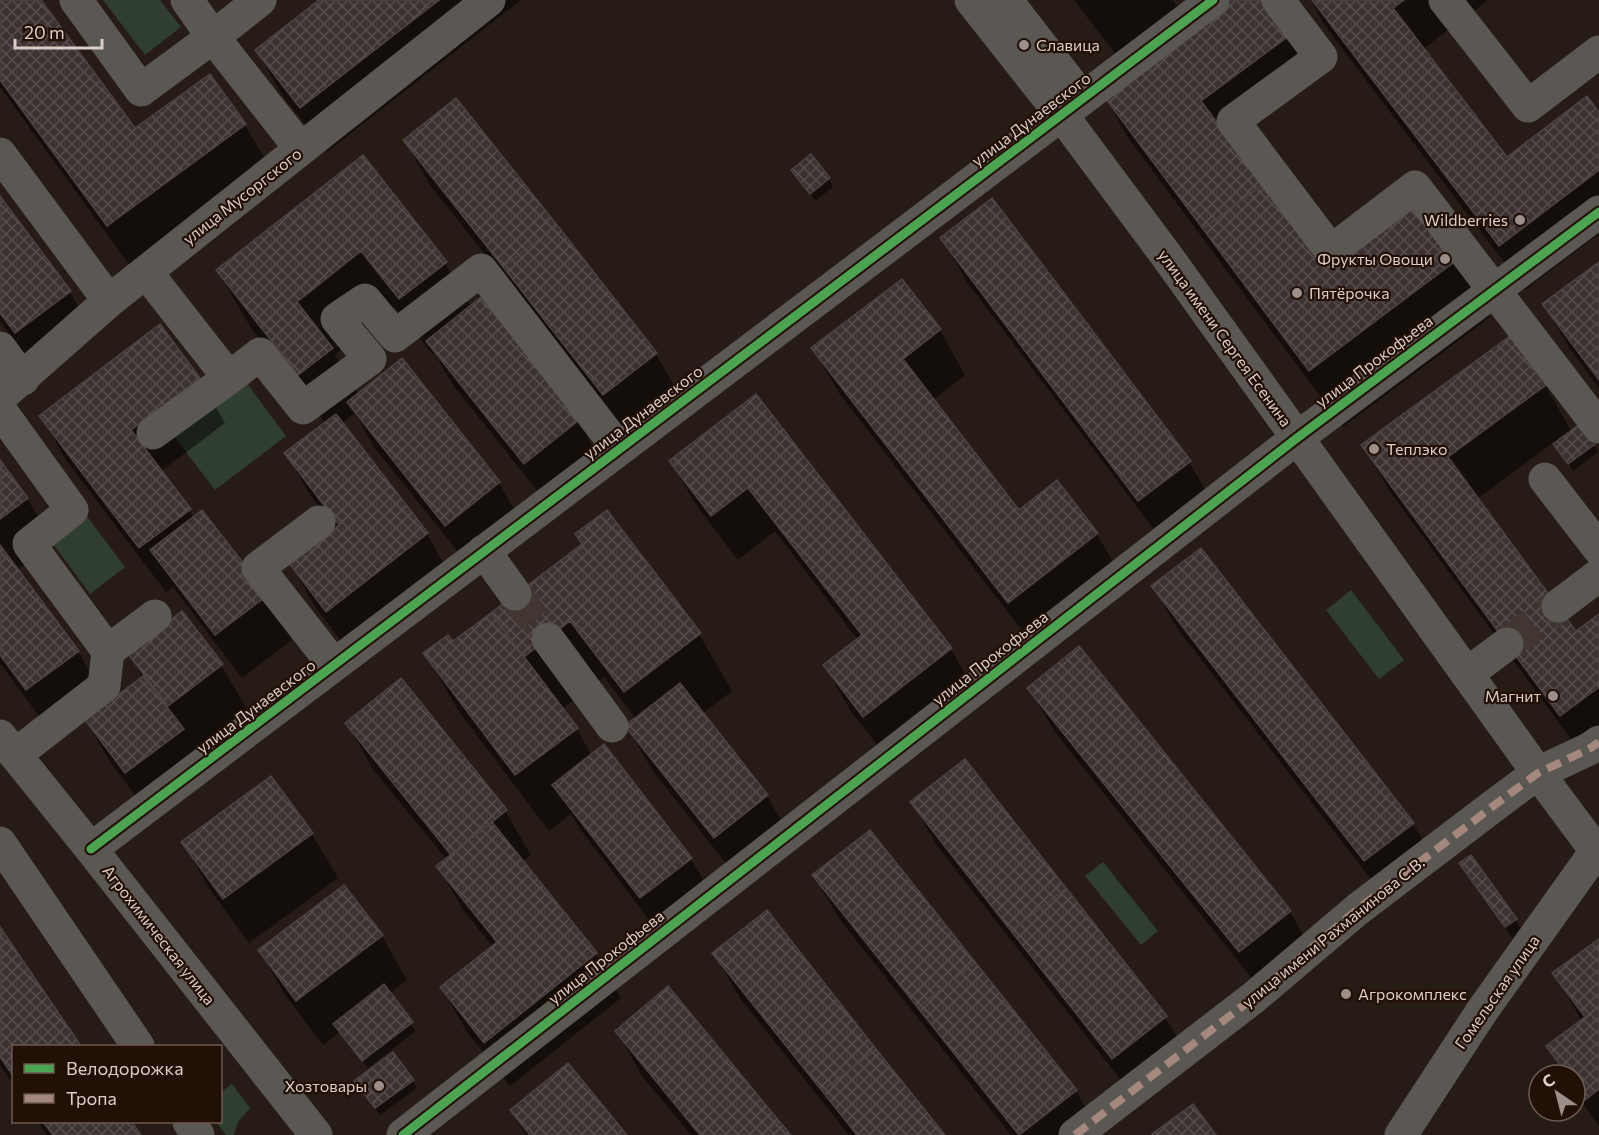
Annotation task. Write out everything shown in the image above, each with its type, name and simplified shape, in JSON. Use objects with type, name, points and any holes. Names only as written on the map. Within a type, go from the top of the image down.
[{"type":"street","points":[[76,0],[141,90],[260,0]]},
{"type":"street","points":[[187,0],[213,37],[301,149]]},
{"type":"street","name":"улица Мусоргского","points":[[12,388],[109,302],[489,0]]},
{"type":"street","name":"улица имени Сергея Есенина","points":[[971,0],[1072,106],[1166,255],[1597,853]]},
{"type":"street","points":[[1006,0],[1072,106]]},
{"type":"street","name":"улица Дунаевского","points":[[91,849],[1213,0]]},
{"type":"street","points":[[1278,0],[1321,57],[1233,121],[1331,251],[1415,188],[1599,427]]},
{"type":"street","points":[[1445,0],[1528,106],[1599,52]]},
{"type":"street","points":[[0,154],[109,302]]},
{"type":"street","name":"улица Прокофьева","points":[[403,1135],[1297,438],[1599,212]]},
{"type":"street","points":[[153,433],[260,354],[303,408],[370,359],[337,319],[364,300],[395,336],[481,270],[619,449]]},
{"type":"street","points":[[146,272],[229,378]]},
{"type":"street","points":[[0,348],[12,388]]},
{"type":"street","points":[[0,410],[72,510],[29,544],[108,651],[104,686],[7,746]]},
{"type":"street","points":[[1545,479],[1599,549]]},
{"type":"street","points":[[319,522],[258,568],[334,665]]},
{"type":"street","points":[[484,551],[515,594]]},
{"type":"street","points":[[1558,606],[1599,575]]},
{"type":"street","points":[[108,651],[155,616]]},
{"type":"street","points":[[548,639],[612,726]]},
{"type":"street","points":[[1467,674],[1507,644]]},
{"type":"street","name":"улица имени Рахманинова С.В.","points":[[1075,1135],[1253,998],[1358,909],[1538,773],[1599,742]]},
{"type":"street","name":"Агрохимическая улица","points":[[7,746],[316,1135]]},
{"type":"street","points":[[0,843],[137,1045]]},
{"type":"street","name":"Гомельская улица","points":[[1401,1135],[1482,1011],[1597,853]]},
{"type":"green space","points":[[103,0],[160,0],[181,27],[145,55]]},
{"type":"green space","points":[[246,382],[286,436],[215,490],[174,436]]},
{"type":"green space","points":[[86,515],[125,567],[90,594],[51,541]]},
{"type":"green space","points":[[1351,590],[1404,660],[1379,679],[1326,610]]},
{"type":"green space","points":[[1103,862],[1158,931],[1141,945],[1085,876]]},
{"type":"green space","points":[[232,1084],[250,1108],[238,1122],[234,1135],[226,1135],[217,1123],[222,1123],[222,1091]]},
{"type":"building","points":[[0,0],[41,0],[135,128],[210,74],[246,124],[107,226],[0,80]]},
{"type":"building","points":[[319,0],[439,0],[300,108],[255,50]]},
{"type":"building","points":[[1227,0],[1270,0],[1294,32],[1201,101],[1263,184],[1203,229],[1102,94]]},
{"type":"building","points":[[1312,0],[1404,0],[1393,8],[1507,157],[1587,96],[1599,112],[1599,170],[1499,246]]},
{"type":"building","points":[[456,98],[557,225],[503,267],[403,140]]},
{"type":"building","points":[[811,154],[830,178],[810,194],[791,170]]},
{"type":"building","points":[[363,155],[447,262],[399,299],[361,251],[297,302],[333,348],[298,375],[216,270]]},
{"type":"building","points":[[1263,184],[1325,267],[1414,200],[1458,259],[1309,371],[1203,229]]},
{"type":"building","points":[[0,196],[71,291],[15,333],[0,313]]},
{"type":"building","points":[[992,198],[1191,461],[1138,501],[940,238]]},
{"type":"building","points":[[557,225],[657,353],[603,395],[503,267]]},
{"type":"building","points":[[1599,262],[1599,380],[1542,304]]},
{"type":"building","points":[[902,279],[941,329],[903,359],[1019,510],[1057,480],[1098,533],[1008,603],[811,348]]},
{"type":"building","points":[[481,297],[579,420],[524,464],[426,341]]},
{"type":"building","points":[[160,324],[200,378],[131,430],[191,509],[139,548],[39,416]]},
{"type":"building","points":[[1510,336],[1546,385],[1448,457],[1506,536],[1455,573],[1361,445]]},
{"type":"building","points":[[402,358],[500,482],[445,526],[347,402]]},
{"type":"building","points":[[756,394],[952,648],[863,717],[823,665],[862,635],[748,488],[711,516],[669,461]]},
{"type":"building","points":[[336,414],[428,533],[326,612],[289,563],[339,525],[284,453]]},
{"type":"building","points":[[1580,424],[1595,444],[1568,464],[1553,444]]},
{"type":"building","points":[[0,460],[28,498],[0,519]]},
{"type":"building","points":[[202,510],[268,595],[215,635],[150,550]]},
{"type":"building","points":[[607,510],[701,633],[624,692],[570,621],[524,657],[491,613],[582,544],[575,534]]},
{"type":"building","points":[[1506,536],[1576,631],[1599,614],[1599,687],[1560,716],[1455,573]]},
{"type":"building","points":[[0,545],[79,651],[26,690],[0,655]]},
{"type":"building","points":[[1201,548],[1414,823],[1364,861],[1151,586]]},
{"type":"building","points":[[182,611],[223,664],[168,706],[127,653]]},
{"type":"building","points":[[491,613],[578,728],[515,775],[423,653],[448,635],[453,641]]},
{"type":"building","points":[[1079,646],[1291,911],[1239,952],[1027,688]]},
{"type":"building","points":[[143,676],[184,729],[125,773],[85,720]]},
{"type":"building","points":[[401,678],[507,810],[451,855],[345,723]]},
{"type":"building","points":[[680,683],[768,795],[714,838],[625,726]]},
{"type":"building","points":[[604,744],[692,858],[640,898],[552,785]]},
{"type":"building","points":[[965,759],[1066,888],[1011,931],[910,802]]},
{"type":"building","points":[[271,776],[313,833],[223,899],[181,842]]},
{"type":"building","points":[[492,822],[597,953],[484,1043],[440,987],[497,942],[436,866]]},
{"type":"building","points":[[870,830],[975,962],[918,1008],[812,875]]},
{"type":"building","points":[[1471,855],[1517,919],[1505,927],[1459,863]]},
{"type":"building","points":[[344,885],[383,935],[296,1001],[258,950]]},
{"type":"building","points":[[1066,888],[1167,1016],[1112,1059],[1011,931]]},
{"type":"building","points":[[767,910],[876,1049],[822,1091],[712,953]]},
{"type":"building","points":[[0,927],[80,1045],[12,1045],[12,1074],[0,1057]]},
{"type":"building","points":[[1599,939],[1599,1089],[1587,1098],[1587,1063],[1558,1063],[1546,1046],[1585,1017],[1552,973]]},
{"type":"building","points":[[975,962],[1077,1090],[1019,1135],[918,1008]]},
{"type":"building","points":[[384,984],[413,1022],[362,1061],[333,1024]]},
{"type":"building","points":[[668,986],[779,1121],[762,1135],[700,1135],[615,1031]]},
{"type":"building","points":[[876,1049],[945,1135],[857,1135],[822,1091]]},
{"type":"building","points":[[393,1052],[414,1080],[375,1108],[354,1081]]},
{"type":"building","points":[[568,1063],[627,1135],[530,1135],[510,1110]]},
{"type":"building","points":[[1193,1104],[1216,1135],[1152,1135],[1152,1134]]},
{"type":"building","points":[[779,1121],[791,1135],[762,1135]]},
{"type":"building","points":[[44,1123],[133,1123],[141,1135],[53,1135]]},
{"type":"tunnel","points":[[515,594],[548,639]]},
{"type":"tunnel","points":[[1507,644],[1558,606]]},
{"type":"marked path","points":[[1075,1135],[1253,998],[1358,909],[1496,804],[1538,773],[1599,742]]},
{"type":"cycle path","points":[[91,849],[1213,0]]},
{"type":"cycle path","points":[[403,1135],[1297,438],[1599,212]]},
{"type":"place","name":"Славица","points":[[1024,45]]},
{"type":"place","name":"Wildberries","points":[[1520,220]]},
{"type":"place","name":"Фрукты Овощи","points":[[1445,259]]},
{"type":"place","name":"Пятёрочка","points":[[1297,293]]},
{"type":"place","name":"Теплэко","points":[[1374,449]]},
{"type":"place","name":"Магнит","points":[[1553,696]]},
{"type":"place","name":"Агрокомплекс","points":[[1346,994]]},
{"type":"place","name":"Хозтовары","points":[[379,1086]]}]
